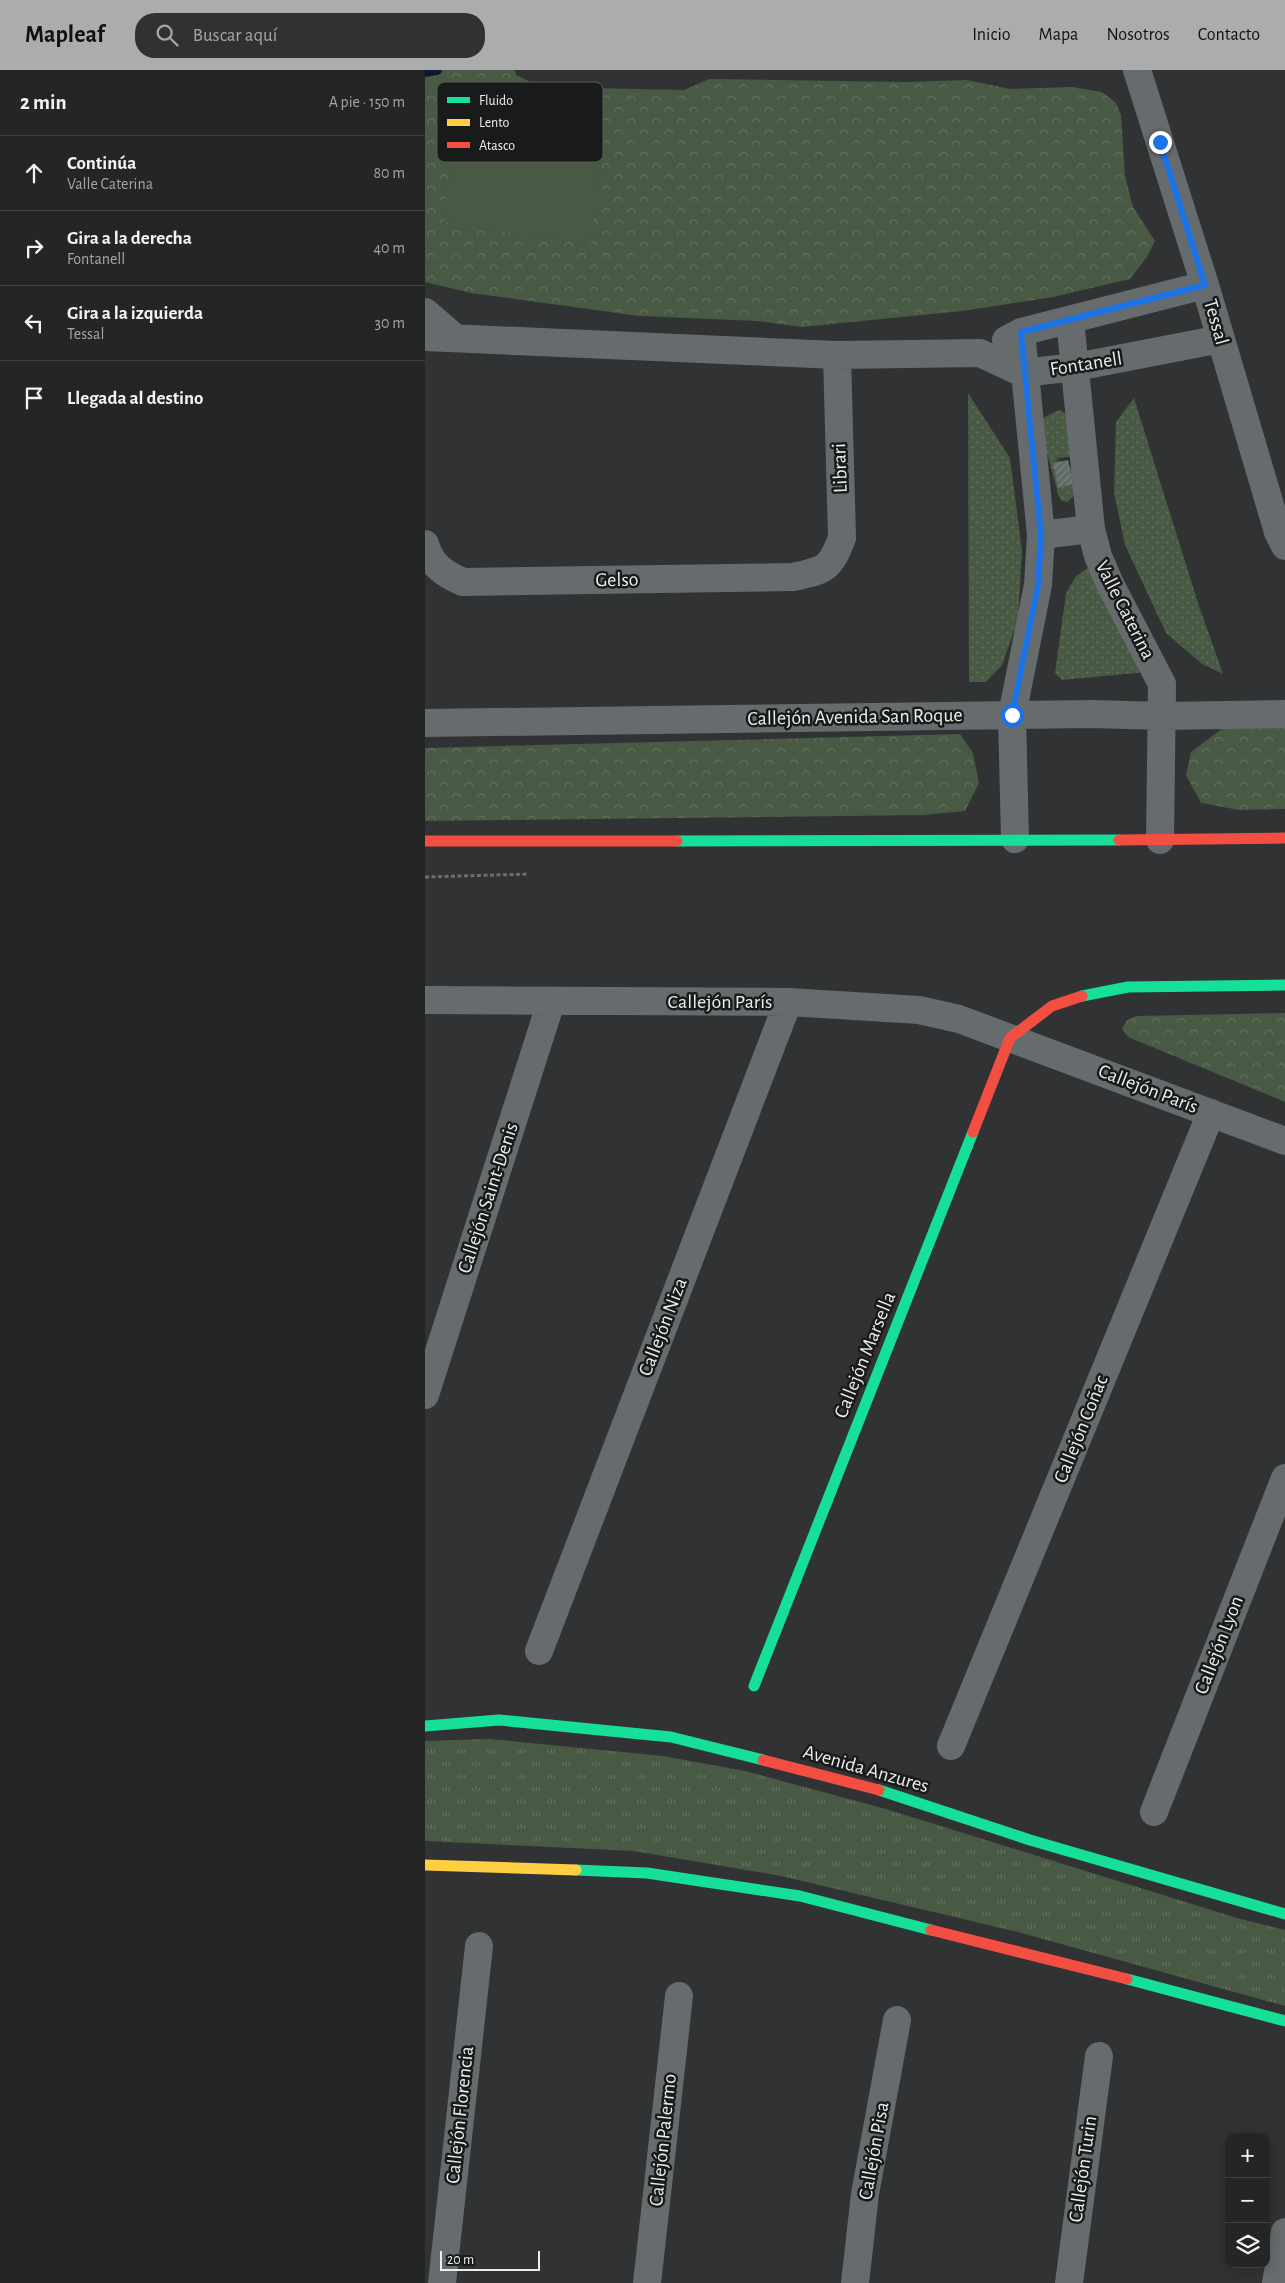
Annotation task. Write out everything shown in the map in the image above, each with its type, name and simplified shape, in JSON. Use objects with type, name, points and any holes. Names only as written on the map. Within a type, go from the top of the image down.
[{"type":"street","name":"Tessal","points":[[1137,70],[1205,285],[1278,532],[1285,546]]},
{"type":"street","points":[[425,336],[837,354],[980,353],[1021,332],[1205,285]]},
{"type":"street","points":[[425,312],[453,336]]},
{"type":"street","name":"Valle Caterina","points":[[1070,320],[1091,529],[1098,556],[1110,584],[1162,684],[1160,840]]},
{"type":"street","points":[[1015,839],[1012,715],[1038,585],[1041,535],[1023,373],[1021,332]]},
{"type":"street","name":"Fontanell","points":[[980,353],[1023,373],[1076,367],[1221,339]]},
{"type":"street","name":"Librari","points":[[817,572],[833,560],[842,538],[837,354]]},
{"type":"street","points":[[1041,535],[1091,529]]},
{"type":"street","name":"Gelso","points":[[427,549],[443,574],[463,582],[793,577],[817,572]]},
{"type":"street","name":"Callejón Avenida San Roque","points":[[425,723],[1012,715],[1163,716],[1285,714]]},
{"type":"street","points":[[425,841],[1160,840],[1285,838]]},
{"type":"street","points":[[1010,1038],[1052,1006],[1088,994],[1128,987],[1285,985]]},
{"type":"street","name":"Callejón París","points":[[425,1000],[788,1002],[919,1010],[959,1019],[1285,1141]]},
{"type":"street","name":"Callejón Saint-Denis","points":[[425,1395],[551,1002]]},
{"type":"street","name":"Callejón Niza","points":[[539,1651],[788,1002]]},
{"type":"street","name":"Callejón Marsella","points":[[754,1686],[1010,1038]]},
{"type":"street","name":"Callejón Coñac","points":[[951,1746],[1211,1113]]},
{"type":"street","name":"Callejón Lyon","points":[[1154,1812],[1285,1478]]},
{"type":"street","name":"Avenida Anzures","points":[[425,1726],[499,1720],[671,1737],[879,1790],[1030,1840],[1285,1914]]},
{"type":"street","points":[[425,1865],[647,1873],[800,1896],[987,1945],[1189,1994],[1285,2021]]},
{"type":"street","name":"Callejón Florencia","points":[[442,2283],[479,1946]]},
{"type":"street","name":"Callejón Palermo","points":[[647,2283],[679,1996]]},
{"type":"street","name":"Callejón Pisa","points":[[855,2283],[865,2194],[897,2020]]},
{"type":"street","name":"Callejón Turin","points":[[1069,2283],[1099,2056]]},
{"type":"street","points":[[1276,2283],[1285,2232]]},
{"type":"green space","points":[[425,70],[515,70],[516,75],[531,82],[437,82],[437,162],[603,162],[603,88],[684,90],[709,79],[904,82],[967,80],[1010,89],[1072,87],[1102,92],[1116,103],[1121,115],[1125,176],[1133,207],[1155,241],[1147,257],[1130,279],[1053,297],[962,311],[802,327],[758,321],[639,316],[471,293],[425,282]]},
{"type":"green space","points":[[451,162],[601,162],[591,245],[444,222]]},
{"type":"green space","points":[[968,393],[1010,458],[1022,551],[1018,620],[1002,665],[986,682],[969,682]]},
{"type":"green space","points":[[1134,398],[1198,603],[1223,674],[1202,664],[1166,633],[1125,545],[1114,493],[1116,422]]},
{"type":"green space","points":[[1059,410],[1073,417],[1074,495],[1068,502],[1062,501],[1059,497],[1039,424],[1045,417]]},
{"type":"green space","points":[[1089,567],[1146,672],[1062,680],[1055,673],[1066,593],[1076,576]]},
{"type":"green space","points":[[1285,727],[1285,809],[1239,810],[1201,803],[1186,775],[1191,752],[1223,728]]},
{"type":"green space","points":[[960,734],[973,753],[979,783],[965,811],[924,815],[425,821],[425,748]]},
{"type":"green space","points":[[1285,1013],[1285,1102],[1128,1037],[1122,1029],[1126,1021],[1136,1016]]},
{"type":"green space","points":[[490,1739],[663,1756],[745,1771],[886,1809],[1237,1918],[1285,1930],[1285,2006],[1018,1932],[781,1876],[634,1851],[425,1841],[425,1741]]},
{"type":"building","points":[[1068,460],[1074,484],[1058,488],[1053,463]]},
{"type":"waterway","points":[[425,72],[437,70]]},
{"type":"traffic: fast","points":[[677,841],[1119,840]]},
{"type":"traffic: fast","points":[[1082,996],[1128,987],[1285,985]]},
{"type":"traffic: fast","points":[[754,1686],[973,1132]]},
{"type":"traffic: fast","points":[[425,1726],[499,1720],[671,1737],[763,1760]]},
{"type":"traffic: fast","points":[[879,1790],[1030,1840],[1285,1914]]},
{"type":"traffic: fast","points":[[576,1870],[647,1873],[800,1896],[931,1930]]},
{"type":"traffic: fast","points":[[1127,1979],[1285,2021]]},
{"type":"traffic: slow","points":[[425,1865],[576,1870]]},
{"type":"traffic: jam","points":[[1119,840],[1285,838]]},
{"type":"traffic: jam","points":[[425,841],[677,841]]},
{"type":"traffic: jam","points":[[973,1132],[1010,1038],[1052,1006],[1082,996]]},
{"type":"traffic: jam","points":[[763,1760],[879,1790]]},
{"type":"traffic: jam","points":[[931,1930],[1127,1979]]},
{"type":"route","points":[[1012,715],[1038,585],[1041,535],[1023,373],[1021,332],[1205,285],[1160,142]]}]
